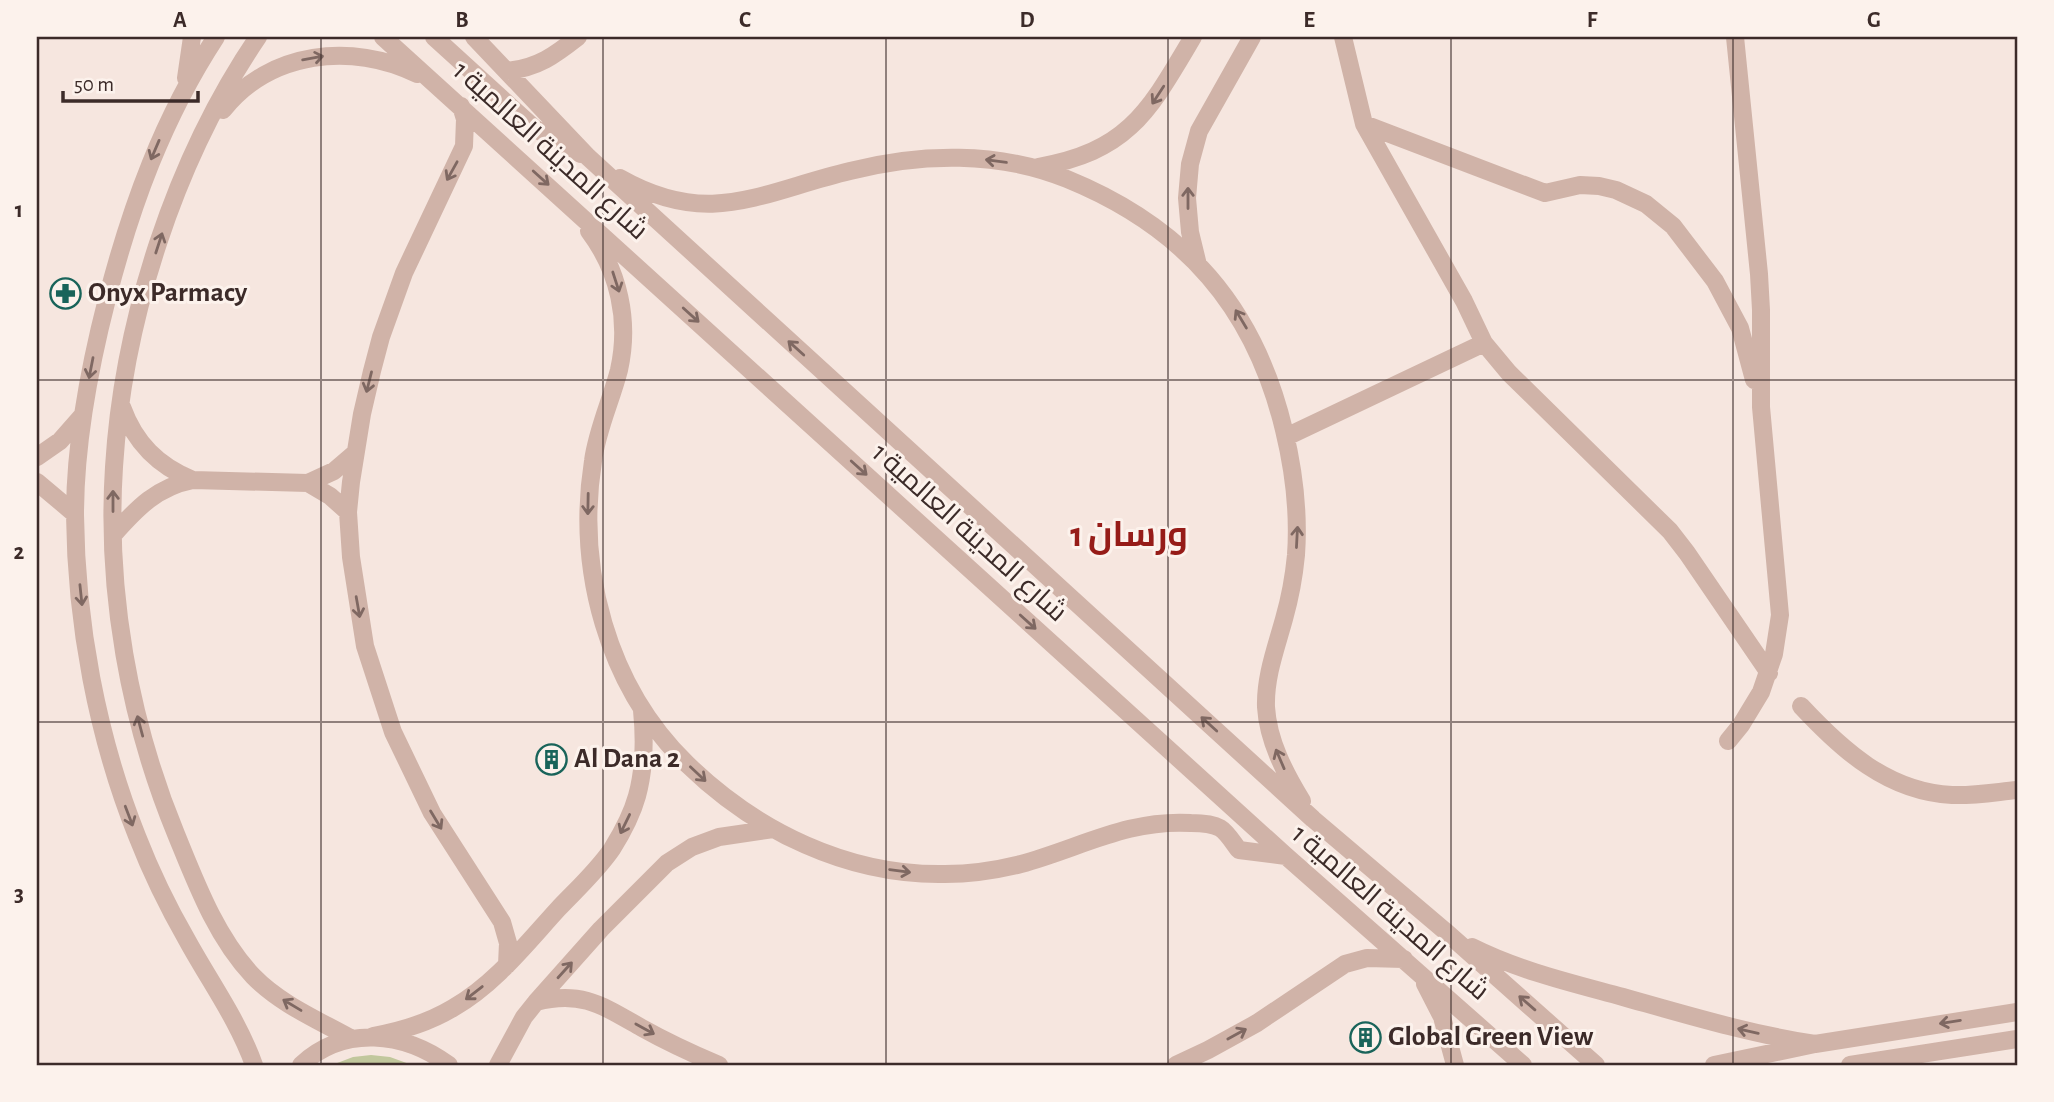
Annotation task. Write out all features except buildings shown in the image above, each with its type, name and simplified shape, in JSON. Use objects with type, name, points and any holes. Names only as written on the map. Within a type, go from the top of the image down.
[{"type":"street","points":[[184,89],[192,37]]},
{"type":"street","points":[[216,37],[184,89],[146,170],[127,226],[102,319],[82,416],[75,514],[84,627],[101,720],[125,804],[168,906],[237,1023],[254,1065]]},
{"type":"street","points":[[258,37],[224,93],[202,137],[166,224],[151,269],[129,359],[114,468],[114,534],[121,634],[134,706],[161,795],[199,888],[224,939],[235,957],[277,997],[352,1039]]},
{"type":"street","name":"شارع المدينة العالمية 1","points":[[383,37],[1286,856],[1522,1065]]},
{"type":"street","points":[[434,37],[534,128],[631,184],[668,197],[703,205],[752,200],[850,170],[908,160],[958,157],[982,159],[1034,168],[1065,178],[1122,206],[1149,224],[1199,265],[1234,307],[1259,353],[1278,404],[1286,437],[1296,492],[1296,555],[1287,608],[1271,668],[1266,705],[1270,730],[1282,764],[1313,819]]},
{"type":"street","name":"شارع المدينة العالمية 1","points":[[474,37],[588,157],[1313,819],[1597,1065]]},
{"type":"street","points":[[507,71],[533,67],[544,62],[578,37]]},
{"type":"street","points":[[1034,168],[1076,159],[1095,151],[1130,128],[1157,97],[1193,37]]},
{"type":"street","points":[[1199,265],[1187,198],[1191,164],[1199,131],[1252,37]]},
{"type":"street","points":[[1343,37],[1364,124],[1464,301],[1484,343],[1509,373],[1670,531],[1769,673]]},
{"type":"street","points":[[1728,741],[1752,709],[1769,673],[1780,615],[1761,408],[1761,310],[1735,37]]},
{"type":"street","points":[[202,137],[227,104],[248,85],[285,65],[317,56],[344,55],[388,62],[438,85]]},
{"type":"street","points":[[461,106],[465,119],[464,146],[421,233],[392,304],[372,371],[355,453],[348,512],[356,602],[377,690],[406,763],[432,813],[502,922],[508,943],[506,965]]},
{"type":"street","points":[[1364,124],[1545,193],[1580,185],[1599,186],[1632,196],[1660,213],[1700,258],[1729,304],[1740,328],[1761,408]]},
{"type":"street","points":[[568,203],[611,267],[623,318],[619,370],[593,457],[589,493],[588,531],[592,574],[602,620],[619,666],[642,710],[677,753],[709,784],[735,804],[796,841],[835,857],[909,873],[984,871],[1021,864],[1124,828],[1172,821],[1221,828],[1239,850],[1286,856]]},
{"type":"street","points":[[1286,437],[1484,343]]},
{"type":"street","points":[[121,405],[133,433],[153,457],[165,467],[192,480]]},
{"type":"street","points":[[37,457],[60,441],[82,416]]},
{"type":"street","points":[[308,484],[334,471],[355,453]]},
{"type":"street","points":[[114,534],[153,495],[176,483],[192,480],[308,484],[330,496],[348,512]]},
{"type":"street","points":[[37,482],[75,514]]},
{"type":"street","points":[[1801,706],[1856,759],[1905,786],[1952,795],[2017,790]]},
{"type":"street","points":[[301,1065],[328,1046],[394,1032],[435,1018],[473,995],[506,965],[593,872],[626,824],[643,768],[645,740],[642,710]]},
{"type":"street","points":[[498,1065],[524,1017],[536,1002],[601,929],[667,863],[692,847],[719,837],[773,828]]},
{"type":"street","points":[[1445,931],[1490,956],[1538,973],[1740,1030],[1815,1044]]},
{"type":"street","points":[[1176,1065],[1257,1023],[1345,964],[1367,958],[1404,959]]},
{"type":"street","points":[[1419,972],[1442,1017],[1455,1065]]},
{"type":"street","points":[[536,1002],[565,997],[595,1002],[674,1045],[719,1065]]},
{"type":"street","points":[[1714,1065],[1815,1044],[2017,1012]]},
{"type":"street","points":[[373,1036],[413,1044],[449,1065]]},
{"type":"street","points":[[1853,1065],[2017,1039]]},
{"type":"green space","points":[[353,1057],[390,1057],[412,1065],[332,1065]]},
{"type":"place","name":"Onyx Parmacy","points":[[65,293]]},
{"type":"place","name":"Al Dana 2","points":[[551,759]]},
{"type":"place","name":"Global Green View","points":[[1365,1037]]},
{"type":"district","name":"ورسان 1","points":[[1129,535]]}]
